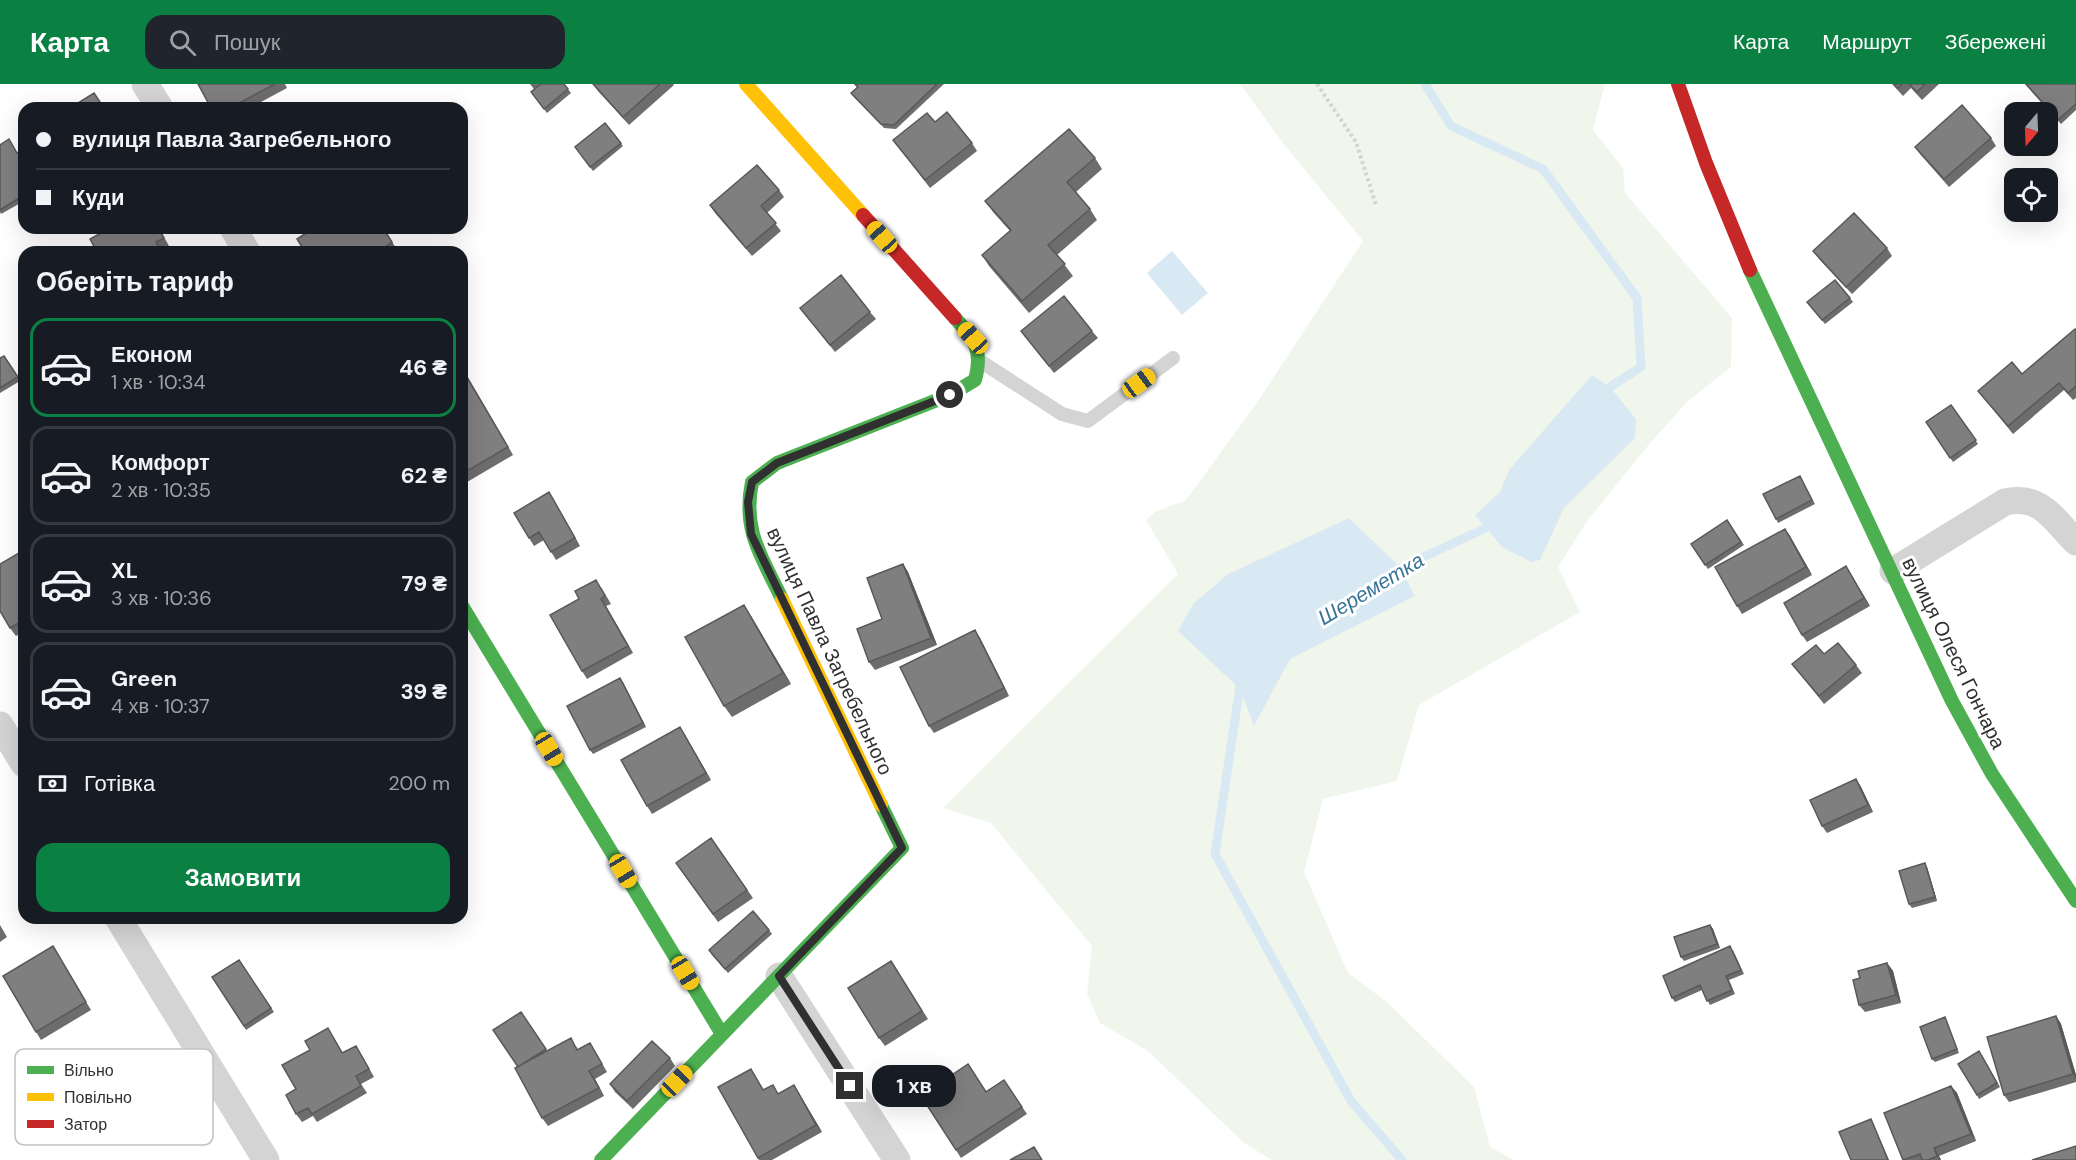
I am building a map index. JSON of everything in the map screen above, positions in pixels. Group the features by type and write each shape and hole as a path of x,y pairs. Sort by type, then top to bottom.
{"street":[{"path":"145,84 156,102"},
{"path":"746,84 973,338 980,361"},
{"name":"вулиця Олеся Гончара","path":"1678,84 1696,139 1736,238 1972,740 2076,901"},
{"name":"вулиця Павла Загребельного","path":"601,1160 902,848 751,534 748,502 752,482 777,463 950,395 975,380 980,361"},
{"path":"1893,571 2006,502 2023,498 2041,506 2076,542"},
{"path":"468,616 722,1034"},
{"path":"0,725 18,754"},
{"path":"122,924 198,1049"},
{"path":"779,976 897,1160"},
{"path":"213,1073 266,1160"}],"lane":[{"path":"980,361 1062,414 1088,421 1173,358"}],"path":[{"path":"1317,84 1356,142 1376,205"}],"shaded area":[{"path":"1240,84 1605,84 1593,130 1623,168 1625,193 1732,318 1731,367 1688,401 1651,442 1588,520 1558,567 1580,612 1419,705 1397,781 1323,799 1304,872 1348,973 1387,1002 1474,1087 1490,1147 1514,1160 1272,1160 1244,1143 1148,1051 1100,1023 1087,994 1092,946 991,823 943,808 1178,574 1146,520 1155,512 1186,500 1256,404 1363,241 1283,143"}],"water":[{"path":"1172,251 1208,293 1182,315 1147,273"},
{"path":"1592,375 1610,387 1636,419 1635,438 1564,508 1540,560 1532,562 1503,548 1475,515 1500,492 1509,470"},
{"path":"1349,518 1400,567 1415,596 1290,659 1254,726 1240,689 1178,631 1193,604 1228,574"}],"building":[{"path":"198,84 275,84 241,102 208,102"},
{"path":"541,84 564,84 568,89 544,109 531,92"},
{"path":"593,84 660,84 623,117"},
{"path":"855,84 937,84 894,125 881,124 851,93 858,87"},
{"path":"1909,84 1925,84 1917,92"},
{"path":"2026,84 2076,85 2076,104 2058,120 2058,102 2042,102"},
{"path":"94,93 100,102 80,102"},
{"path":"1962,105 1991,138 1944,179 1915,147"},
{"path":"947,112 972,143 925,180 893,140 927,113 935,122"},
{"path":"605,123 621,143 590,167 575,147"},
{"path":"1069,129 1095,158 1067,182 1090,209 1048,245 1065,264 1022,301 982,255 1011,230 985,201"},
{"path":"9,139 18,152 18,199 0,210 0,145"},
{"path":"757,165 779,190 761,206 776,223 746,248 710,205"},
{"path":"1854,213 1887,248 1846,287 1813,251"},
{"path":"99,234 162,234 164,238 156,242 158,246 94,246 90,239"},
{"path":"305,234 387,234 392,242 386,246 301,246 297,239"},
{"path":"841,275 870,312 830,345 800,308"},
{"path":"1835,280 1850,298 1822,320 1807,302"},
{"path":"1064,296 1092,331 1049,366 1021,331"},
{"path":"2075,329 2076,386 2068,393 2059,383 2008,426 1978,391 2012,362 2022,374"},
{"path":"4,356 18,377 0,388 0,358"},
{"path":"468,379 508,447 468,470"},
{"path":"1951,405 1976,440 1950,458 1926,422"},
{"path":"1800,476 1812,500 1776,519 1763,494"},
{"path":"549,492 575,538 551,552 539,532 529,538 514,513"},
{"path":"1727,520 1741,542 1705,565 1691,544"},
{"path":"1785,529 1806,567 1737,606 1715,567"},
{"path":"18,554 18,623 10,628 0,611 0,564"},
{"path":"903,564 931,638 869,662 857,629 882,619 867,578"},
{"path":"1846,566 1864,598 1802,635 1784,603"},
{"path":"596,580 605,596 601,599 628,646 582,671 550,615 579,599 575,591"},
{"path":"744,605 783,673 724,706 685,637"},
{"path":"975,630 1004,688 929,726 900,667"},
{"path":"1838,643 1856,665 1819,696 1792,664 1816,645 1824,654"},
{"path":"620,678 643,723 590,750 567,706"},
{"path":"680,727 706,773 647,806 621,760"},
{"path":"1856,779 1868,805 1822,826 1810,800"},
{"path":"711,838 747,890 713,914 676,863"},
{"path":"1925,863 1935,897 1909,904 1899,871"},
{"path":"753,911 769,930 725,969 709,950"},
{"path":"1710,925 1717,944 1681,957 1674,937"},
{"path":"53,946 86,1002 36,1032 3,976"},
{"path":"1730,946 1741,970 1726,976 1732,990 1707,1001 1700,985 1672,998 1663,976"},
{"path":"239,960 271,1008 244,1026 212,977"},
{"path":"891,961 922,1011 879,1038 848,988"},
{"path":"1887,963 1896,995 1859,1005 1853,980 1860,978 1858,971"},
{"path":"521,1012 546,1049 518,1067 493,1030"},
{"path":"2056,1016 2073,1074 2004,1095 1987,1037"},
{"path":"1945,1017 1957,1049 1932,1059 1920,1027"},
{"path":"328,1028 342,1053 356,1046 369,1069 356,1076 361,1086 312,1114 308,1108 296,1114 286,1095 296,1089 282,1065 310,1050 305,1041"},
{"path":"571,1038 577,1050 590,1043 602,1064 589,1071 599,1088 542,1118 515,1068"},
{"path":"652,1041 670,1058 627,1101 610,1084"},
{"path":"1979,1051 1997,1083 1977,1095 1958,1064"},
{"path":"968,1064 986,1092 1004,1080 1022,1107 956,1150 921,1096"},
{"path":"751,1069 763,1090 773,1085 778,1094 794,1085 816,1125 758,1158 718,1087"},
{"path":"1951,1086 1971,1134 1934,1148 1937,1156 1928,1160 1922,1160 1920,1154 1903,1160 1884,1113"},
{"path":"1871,1119 1888,1160 1851,1160 1839,1132"},
{"path":"2076,1146 2076,1160 2032,1160"},
{"path":"1034,1147 1042,1160 1010,1160"}],"waterway":[{"name":"Шереметка","path":"1425,84 1451,126 1543,169 1637,298 1641,367 1603,394"},
{"name":"Шереметка","path":"1391,572 1486,528 1491,522"},
{"name":"Шереметка","path":"1241,679 1215,854 1351,1101 1402,1160"}],"traffic: fast":[{"path":"1750,270 1952,701 1992,774 2076,901"},
{"path":"782,599 761,556 752,529 750,515 752,482 777,463 950,395 975,380 978,361 976,346 955,318"},
{"path":"468,616 722,1034"},
{"path":"601,1160 902,848 881,805"}],"traffic: slow":[{"path":"746,84 863,215"},
{"path":"782,599 881,805"}],"traffic: jam":[{"path":"1678,84 1706,163 1750,270"},
{"path":"863,215 955,318"}],"route":[{"path":"850,1086 779,976 902,848 751,534 748,502 752,482 777,463 950,395"}]}
